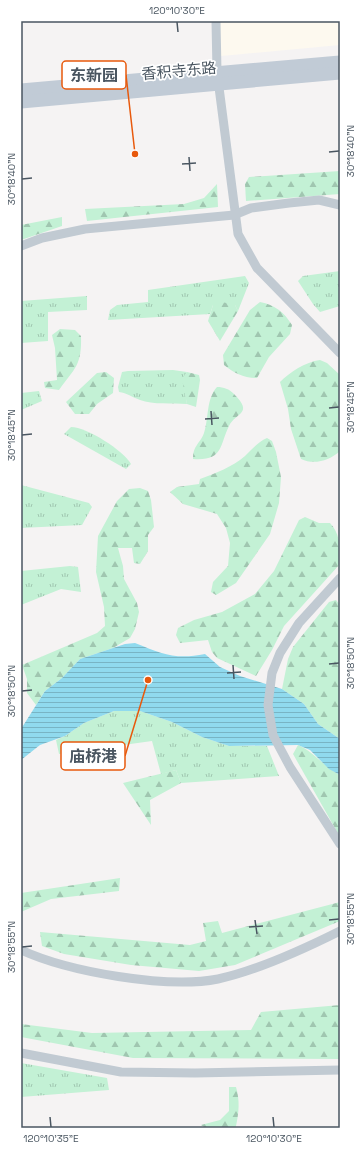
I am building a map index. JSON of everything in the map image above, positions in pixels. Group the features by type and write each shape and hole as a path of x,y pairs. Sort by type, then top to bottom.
{"main road":[{"name":"香积寺东路","path":"21,102 340,62"},
{"name":"香积寺东路","path":"21,90 340,72"}],"street":[{"path":"216,21 219,78 234,215 238,234 257,268 340,354"},
{"path":"21,246 42,238 85,229 234,215 251,208 289,202 319,200 340,205"},
{"path":"340,578 299,623 276,663 272,673 268,705 273,735 293,770 340,844"},
{"path":"21,950 34,956 72,967 118,976 184,983 218,979 260,966 340,931"},
{"path":"21,1053 121,1072 195,1073 340,1070"}],"shaded area":[{"path":"218,21 340,21 340,45 221,56"}],"green space":[{"path":"340,171 340,194 246,201 245,184 249,177"},
{"path":"217,184 218,207 87,221 85,209 184,204 204,198"},
{"path":"62,217 62,226 21,240 21,225"},
{"path":"340,271 340,306 320,312 298,281 303,276"},
{"path":"245,276 249,283 238,311 235,305 213,305 210,314 108,320 110,310 117,305 148,302 148,290"},
{"path":"87,296 87,310 48,312 48,341 21,343 21,301"},
{"path":"222,302 235,305 238,311 220,341 208,321 213,305"},
{"path":"260,302 279,310 286,316 292,325 290,334 269,357 257,378 252,378 239,374 224,365 223,355 250,310"},
{"path":"60,329 75,330 81,336 81,346 79,360 76,366 59,390 45,388 44,382 57,380 55,348 52,335"},
{"path":"320,360 327,363 340,375 340,451 326,460 311,462 301,459 291,429 288,409 280,382 298,368"},
{"path":"173,370 187,372 183,379 187,404 145,402 119,392 118,387 122,372"},
{"path":"106,372 114,378 113,393 97,404 89,414 75,414 66,402 97,373"},
{"path":"187,372 199,375 200,380 196,407 187,404 182,379"},
{"path":"217,387 222,387 232,392 243,405 242,412 232,421 221,446 215,455 210,458 193,459 195,448 201,440 206,427 211,397"},
{"path":"39,391 42,401 21,410 21,393"},
{"path":"71,427 78,428 95,435 121,453 131,464 126,469 64,434"},
{"path":"267,438 272,441 276,452 281,477 279,503 270,534 236,583 216,595 211,592 213,582 228,566 230,543 226,528 217,514 183,504 170,492 177,487 199,484 200,479 229,467"},
{"path":"21,485 89,503 92,507 82,525 21,528"},
{"path":"140,488 148,491 151,500 154,527 148,535 148,551 140,564 134,563 132,548 118,548 123,566 124,579 137,603 139,612 135,629 130,638 113,648 80,659 62,678 45,691 36,705 27,693 27,679 22,665 97,633 105,626 104,607 96,572 98,536 117,501 129,489"},
{"path":"305,517 319,523 330,523 334,528 339,542 340,564 284,626 272,650 256,676 217,658 212,652 208,640 180,643 176,635 178,628 194,620 222,612 255,594 274,571 299,520"},
{"path":"70,566 78,567 81,592 61,589 21,605 21,571"},
{"path":"336,600 340,605 340,739 318,724 304,704 282,689 288,659 293,647 329,602"},
{"path":"114,711 140,711 172,722 202,737 229,746 267,746 279,776 181,783 176,770 161,774 152,741 59,754 56,740 65,736 84,723"},
{"path":"298,745 340,775 340,837 293,754"},
{"path":"176,770 181,783 150,800 151,825 123,783"},
{"path":"120,878 119,891 51,899 21,912 21,893"},
{"path":"340,902 340,921 235,965 199,971 131,965 64,954 42,946 40,932 190,945 206,941 203,923 218,921 222,933"},
{"path":"340,1005 340,1059 133,1058 21,1037 21,1024 92,1033 251,1030 261,1012"},
{"path":"21,1063 107,1078 109,1090 21,1097"},
{"path":"229,1087 236,1087 239,1102 235,1128 206,1128 201,1125 220,1120 229,1111"}],"water":[{"path":"135,643 169,655 195,656 205,654 220,667 240,676 282,689 304,704 318,724 340,739 340,775 329,769 310,750 298,745 229,746 202,737 172,722 140,711 114,711 84,723 65,736 40,745 21,760 21,729 45,691 62,678 80,659 125,644"}],"place":[{"name":"东新园","path":"135,154"},
{"name":"庙桥港","path":"148,680"}]}
